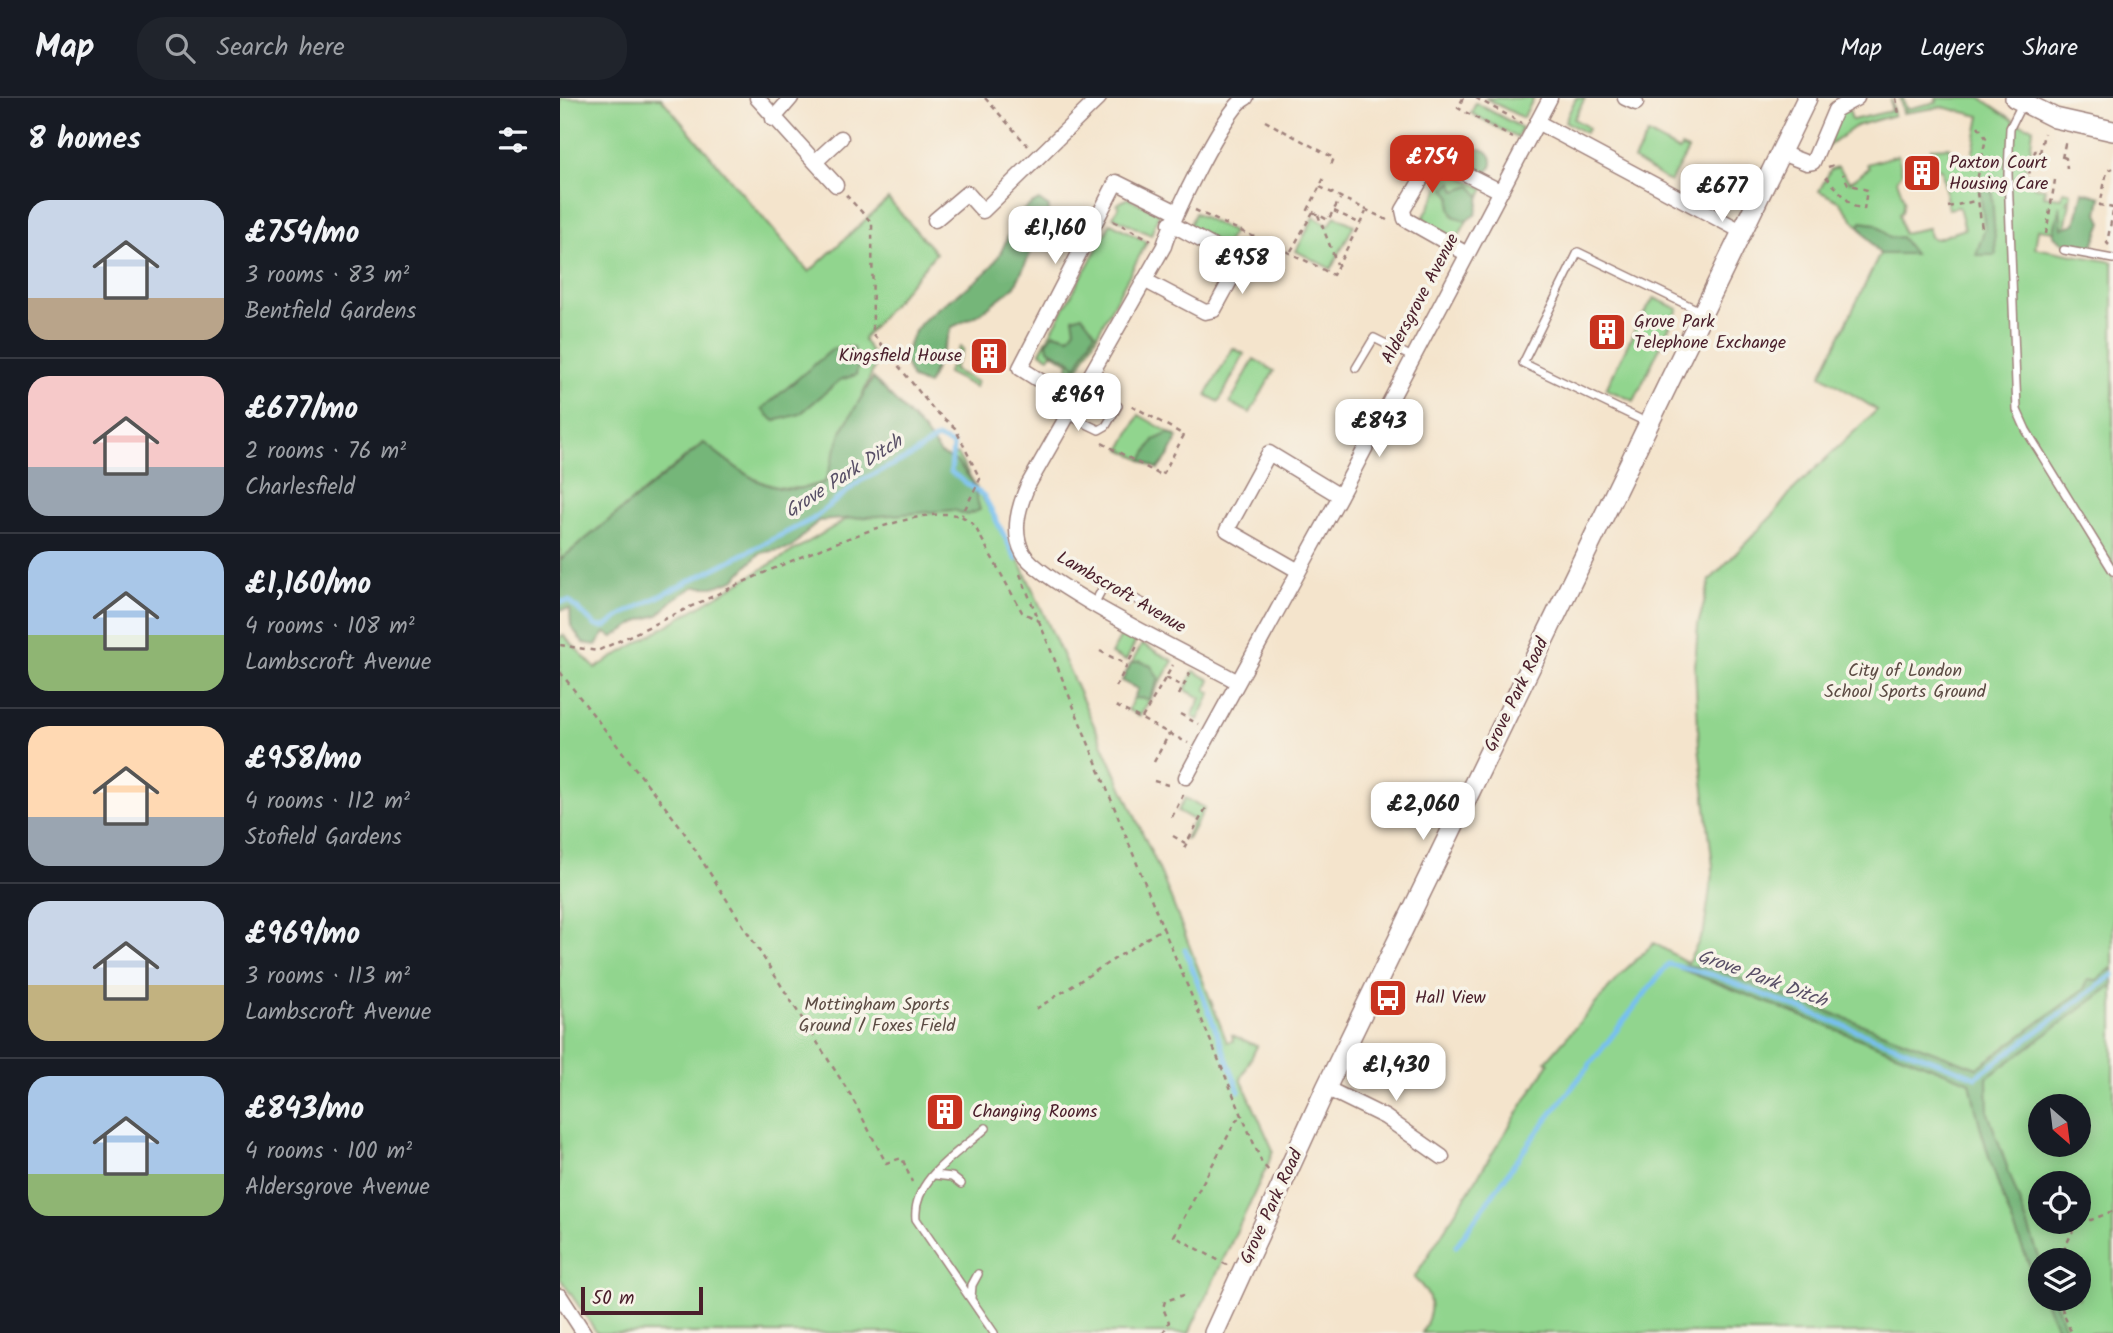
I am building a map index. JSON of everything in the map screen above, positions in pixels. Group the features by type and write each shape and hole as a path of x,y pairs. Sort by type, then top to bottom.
{"main road":[{"name":"Grove Park Road","path":"1214,1333 1326,1088 1807,98"},
{"path":"2019,101 2069,122 2113,131"}],"street":[{"path":"757,98 773,119 836,185"},
{"path":"773,119 791,98"},
{"path":"935,220 967,193 983,211 1099,98"},
{"name":"Lambscroft Avenue","path":"1236,681 1094,604 1030,561 1018,539 1019,510 1028,485 1164,246 1176,213 1236,105 1246,98"},
{"name":"Aldersgrove Avenue","path":"1186,777 1297,569 1340,496 1550,98"},
{"path":"1781,153 1807,163 1813,162 1835,110 1857,98"},
{"path":"1535,125 1741,231"},
{"path":"816,162 841,138"},
{"path":"1467,254 1405,219 1403,211 1434,158 1500,191"},
{"path":"1072,409 1020,368 1115,182 1176,213 1232,257 1237,268 1214,310 1205,312 1144,280"},
{"path":"1297,569 1227,530 1269,453 1340,496"},
{"path":"1326,1088 1385,1116 1442,1157"},
{"path":"560,1296 584,1333"}],"lane":[{"path":"2019,101 2010,128 2008,174 2017,410 2026,430 2113,571"},
{"path":"2064,250 2113,259"},
{"path":"1649,423 1523,363 1578,252 1703,313"},
{"path":"1356,368 1374,338 1412,357"},
{"path":"1072,409 1099,430 1106,426 1118,406"},
{"path":"1094,604 1105,584 1147,605"},
{"path":"986,1128 934,1175 918,1195 916,1219 994,1333"},
{"path":"934,1175 951,1177 961,1184"},
{"path":"971,1298 972,1285 978,1274"}],"path":[{"path":"985,98 1038,156"},
{"path":"1463,98 1458,108 1514,139"},
{"path":"1476,98 1535,125"},
{"path":"1896,98 1899,114"},
{"path":"1265,121 1334,158 1331,165"},
{"path":"1978,126 1986,138 1976,185 1976,201 1982,229"},
{"path":"2033,180 2028,178 2031,162 2035,150 2040,152 2044,132"},
{"path":"2066,139 2062,157 2066,158 2067,169"},
{"path":"1837,164 1828,167 1825,176 1853,205 1864,209 1867,190 1848,184 1843,174"},
{"path":"2109,247 2113,210 2100,205 2107,171 2113,169"},
{"path":"1324,178 1308,210 1328,220 1341,198"},
{"path":"2046,234 2055,180"},
{"path":"836,185 872,223 873,334 933,409 955,428 980,479 961,516"},
{"path":"1320,187 1366,212 1387,220"},
{"path":"1948,207 1976,201"},
{"path":"1334,211 1360,223"},
{"path":"1292,251 1313,212"},
{"path":"1176,213 1292,251 1333,275 1366,212"},
{"path":"1099,215 1164,246"},
{"path":"1318,215 1338,265"},
{"path":"1096,384 1118,397"},
{"path":"1095,439 1162,476 1184,435 1129,404"},
{"path":"560,645 597,651 817,549 921,517 961,516 974,524 1022,612 1041,621"},
{"path":"1020,574 1163,928 1262,1163 1283,1181"},
{"path":"1116,687 1141,640"},
{"path":"1100,651 1127,665"},
{"path":"1141,719 1176,659"},
{"path":"1179,695 1193,668"},
{"path":"560,672 680,826 850,1094 886,1163 902,1158 918,1195"},
{"path":"1166,678 1184,687"},
{"path":"1116,706 1190,744"},
{"path":"1180,714 1200,724"},
{"path":"1154,762 1170,733"},
{"path":"1154,781 1168,785"},
{"path":"1172,817 1184,793"},
{"path":"1173,836 1185,846 1207,806"},
{"path":"1036,1009 1163,928"},
{"path":"1242,1115 1236,1121 1174,1236 1242,1273"},
{"path":"2091,1220 2113,1212"},
{"path":"1163,1333 1169,1322 1163,1308 1165,1301 1187,1294"},
{"path":"2063,1311 2071,1333"}],"green space":[{"path":"560,98 661,98 809,272 888,199 936,253 863,339 877,361 825,482 790,489 774,486 746,474 703,443 560,560"},
{"path":"1485,98 1534,98 1523,118"},
{"path":"1576,98 1585,98 1574,119 1589,128 1585,133 1565,121"},
{"name":"City of London School Sports Ground","path":"1900,98 1903,98 1906,109 1937,102 1936,98 1981,98 2018,123 2033,128 2030,153 2026,153 2025,181 2034,182 2034,187 2045,188 2044,196 2062,198 2063,191 2071,192 2070,200 2066,203 2070,202 2065,228 2056,231 2038,229 2035,248 2113,262 2113,1333 1422,1333 1429,1317 1430,1304 1426,1291 1414,1278 1549,1063 1546,1061 1623,972 1654,943 1688,963 1704,931 1713,867 1699,746 1695,667 1698,625 1710,580 1773,515 1791,492 1877,410 1821,375 1880,254 1839,201 1819,191 1831,169 1838,167 1850,182 1869,168 1867,164 1898,155 1902,173 1897,180 1904,200 1902,212 1899,214 1903,233 1928,228 1930,237 1936,239 1965,229 1959,207 1948,209 1942,170 1935,167 1931,148 1949,147 1951,155 1972,157 1980,116 1942,107 1903,113"},
{"path":"1891,99 1894,115 1856,126 1827,147 1840,112 1849,109 1852,120 1891,111"},
{"path":"1476,103 1522,128 1517,138 1471,113"},
{"path":"1648,134 1679,151 1681,147 1688,150 1670,182 1634,160"},
{"path":"1479,149 1488,153 1492,162 1488,171 1479,175 1470,171 1466,162 1470,153"},
{"path":"1449,170 1484,189 1456,241 1421,222"},
{"path":"1991,179 1996,255 1976,255 1985,228 1980,192 1985,182"},
{"path":"1452,182 1456,191 1471,186 1480,196 1476,214 1466,221 1453,216 1450,208 1451,196 1445,189"},
{"path":"2083,192 2101,197 2098,213 2102,223 2093,246 2102,254 2077,246 2071,248 2053,235 2060,206 2062,228 2075,224"},
{"path":"1128,198 1159,213 1151,235 1113,217 1119,206 1117,204"},
{"path":"1039,200 1049,207 1048,216 1015,286 978,315 952,327 928,385 912,379 904,360 920,325 929,315 985,273 1000,254 1020,213"},
{"path":"1195,213 1233,232 1225,246 1189,227"},
{"path":"1335,216 1354,225 1331,269 1296,251 1314,217 1329,226"},
{"path":"1861,222 1876,224 1890,238 1901,237 1914,254 1880,254 1859,226"},
{"path":"1111,223 1147,242 1077,372 1068,367 1069,363 1052,353 1049,357 1040,352"},
{"path":"1654,298 1678,309 1634,401 1606,389 1639,321"},
{"path":"1082,315 1095,332 1076,368 1069,360 1048,349 1047,342 1054,333 1069,337 1075,329 1073,318"},
{"path":"853,347 859,359 856,375 840,380 800,414 774,421 762,409 834,348"},
{"path":"960,347 963,349 953,370 977,382 975,387 947,373"},
{"path":"1233,348 1244,354 1219,402 1206,395"},
{"path":"1254,359 1274,371 1250,413 1230,403"},
{"path":"873,378 923,430 941,454 957,462 972,481 980,510 967,515 954,510 818,521 791,548 760,553 734,580 713,587 694,587 674,599 658,615 641,620 613,637 605,633 596,645 583,643 571,626 570,609 560,610 560,560 704,443 746,474 774,487 806,488 825,482 842,430"},
{"path":"1139,415 1177,437 1158,469 1121,449"},
{"path":"1169,433 1177,437 1170,454 1158,469 1142,460 1154,440"},
{"name":"Mottingham Sports Ground / Foxes Field","path":"957,454 1023,568 1162,876 1227,1042 1233,1041 1232,1035 1257,1046 1241,1079 1273,1150 1268,1164 1189,1333 597,1333 560,1278 560,637 563,635 595,668"},
{"path":"1117,630 1136,641 1126,661 1111,654 1121,636"},
{"path":"1142,644 1173,661 1140,716 1128,710 1138,689 1122,681"},
{"path":"1140,661 1151,666 1159,679 1149,699 1134,698 1138,689 1122,681 1131,663"},
{"path":"1194,671 1210,680 1206,690 1211,693 1198,720 1192,716 1201,698 1185,690"},
{"path":"1185,798 1205,808 1188,839 1185,839 1194,820 1178,811"},
{"path":"1668,964 1713,968 1977,1068 2084,989 2088,979 2097,980 2113,967 2113,985 1987,1078 1988,1113 2028,1226 2028,1234 2031,1234 2036,1248 2028,1248 2028,1261 1991,1162 1970,1082"},
{"path":"2049,1311 2059,1311 2067,1333 2059,1333"}],"waterway":[{"name":"Grove Park Ditch","path":"560,602 569,601 596,626 605,627 622,615 813,519 860,481 911,456 937,438 953,445 951,472 984,496 1016,559"},
{"name":"Grove Park Ditch","path":"1185,949 1239,1091"},
{"name":"Grove Park Ditch","path":"1456,1246 1532,1139 1668,964 1713,975 1976,1077 2113,975"}],"place":[{"name":"Paxton Court Housing Care","path":"1922,173"},
{"name":"Grove Park Telephone Exchange","path":"1607,332"},
{"name":"Kingsfield House","path":"989,356"},
{"name":"Hall View","path":"1388,998"},
{"name":"Changing Rooms","path":"945,1112"}]}
